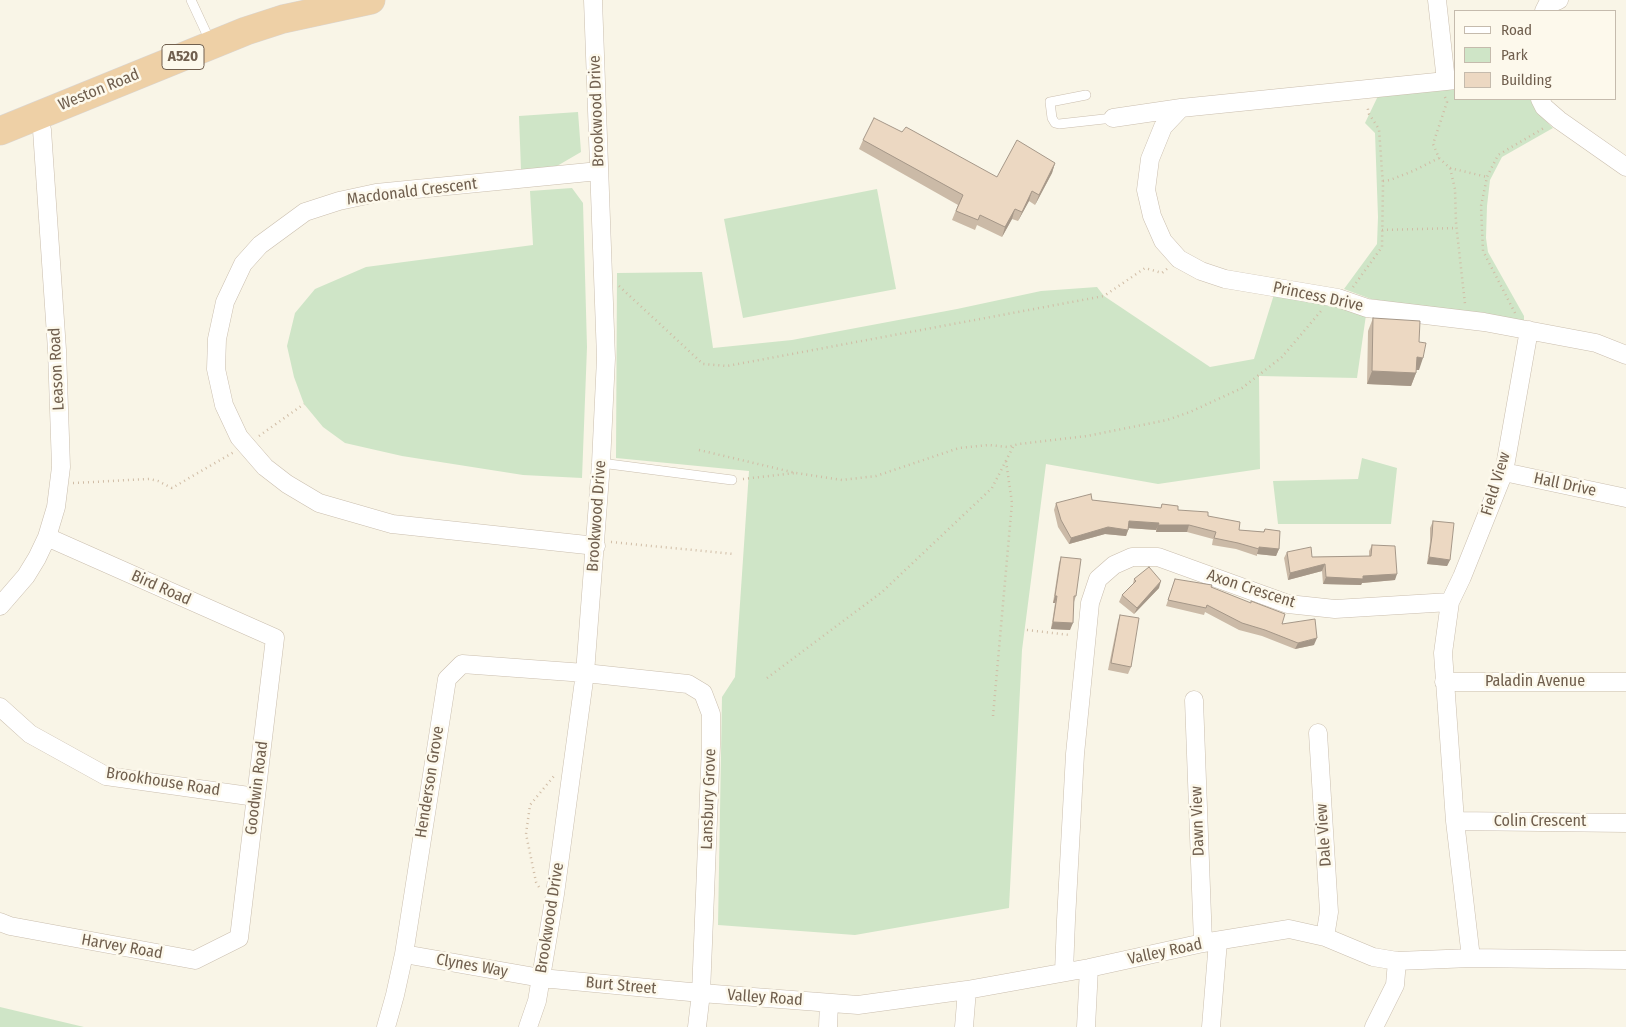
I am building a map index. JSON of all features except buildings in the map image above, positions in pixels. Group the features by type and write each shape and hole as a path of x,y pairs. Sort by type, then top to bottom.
{"highway":[{"name":"Weston Road","path":"0,131 212,45 283,19 371,0"}],"street":[{"name":"Brookwood Drive","path":"528,1027 537,1001 541,978 575,749 585,673 596,543 606,358 593,0"},
{"path":"1113,118 1181,108 1447,81 1437,0"},
{"path":"1544,10 1547,5 1559,0"},
{"path":"1540,100 1544,107 1559,120 1626,167"},
{"name":"Princess Drive","path":"1181,108 1163,127 1150,159 1146,190 1152,216 1163,241 1179,259 1201,272 1225,279 1338,298 1366,308 1467,320 1596,343 1626,355"},
{"name":"Leason Road","path":"0,606 26,576 37,558 47,537 56,507 60,484 57,350 42,130 38,115"},
{"name":"Macdonald Crescent","path":"596,543 392,524 319,503 265,467 239,437 224,405 216,369 217,339 225,302 243,264 260,245 305,212 339,201 376,193 599,171"},
{"name":"Field View","path":"1450,602 1462,578 1504,472 1526,330"},
{"name":"Hall Drive","path":"1504,472 1626,498"},
{"name":"Bird Road","path":"47,537 275,638"},
{"name":"Axon Crescent","path":"1064,972 1075,754 1090,603 1098,579 1114,565 1132,557 1158,558 1288,604 1335,609 1450,602"},
{"path":"1450,602 1443,653 1444,682 1455,821 1471,958"},
{"name":"Goodwin Road","path":"239,938 275,638"},
{"name":"Henderson Grove","path":"386,1027 404,954 446,679 462,664 585,673"},
{"name":"Lansbury Grove","path":"585,673 688,684 703,693 711,714 701,993 697,1027"},
{"name":"Paladin Avenue","path":"1444,682 1626,682"},
{"name":"Dawn View","path":"1194,700 1210,942 1211,1027"},
{"name":"Brookhouse Road","path":"0,707 30,734 106,776 256,797"},
{"name":"Dale View","path":"1318,733 1329,912 1325,937"},
{"name":"Colin Crescent","path":"1455,821 1626,823"},
{"name":"Harvey Road","path":"0,922 10,926 195,960 239,938"},
{"name":"Valley Road","path":"701,993 858,1005 967,990 1090,968 1210,942 1289,929 1325,937 1373,957 1397,961 1471,958 1626,960"},
{"name":"Clynes Way","path":"404,954 541,978"},
{"path":"1374,1027 1395,985 1397,961"},
{"path":"1086,1027 1090,968"},
{"name":"Burt Street","path":"541,978 701,993"},
{"path":"964,1027 967,990"},
{"path":"828,1027 829,1003"}],"lane":[{"path":"191,0 212,45"},
{"path":"1086,95 1050,102 1052,118 1055,123 1113,118"},
{"path":"601,463 732,480"}],"path":[{"path":"1447,81 1446,102 1433,144 1439,158 1450,168 1487,177"},
{"path":"699,450 796,473 842,480 851,479 876,476 959,448 989,445 1007,447 1087,436 1167,420 1199,408 1242,388 1282,357 1362,275 1382,247 1383,181 1379,129 1370,114 1362,90"},
{"path":"1526,330 1483,251 1481,206 1487,177 1498,155 1559,120"},
{"path":"1383,181 1413,172 1439,158"},
{"path":"1450,168 1456,189 1456,228 1467,320"},
{"path":"1382,230 1456,228"},
{"path":"603,271 703,364 727,366 1104,296 1145,268 1162,273 1179,259"},
{"path":"60,484 149,479 172,488 246,445 304,404"},
{"path":"767,678 882,592 992,488 1014,445"},
{"path":"993,716 1012,503 1006,460"},
{"path":"732,480 796,473"},
{"path":"596,543 734,554"},
{"path":"1026,630 1087,637"},
{"path":"552,909 536,882 526,834 530,805 575,749"}],"green space":[{"path":"1454,85 1454,100 1531,100 1540,115 1553,128 1502,157 1490,180 1486,238 1488,252 1524,316 1524,323 1371,299 1344,289 1377,244 1375,133 1365,123 1378,96"},
{"path":"578,112 581,152 557,166 521,170 519,116"},
{"path":"572,188 583,203 587,347 582,478 523,475 402,456 345,443 323,427 304,404 294,377 287,346 295,313 315,289 366,267 533,245 530,191"},
{"path":"877,189 896,289 743,318 724,219"},
{"path":"702,272 713,348 792,340 1041,291 1097,287 1104,296 1210,367 1254,359 1276,288 1367,308 1357,378 1259,376 1260,469 1158,484 1046,464 1022,650 1009,908 855,935 718,925 722,697 735,677 749,471 616,458 617,273"},
{"path":"1362,458 1397,468 1391,524 1278,524 1273,481 1358,479"},
{"path":"0,1007 84,1027 0,1027"}]}
